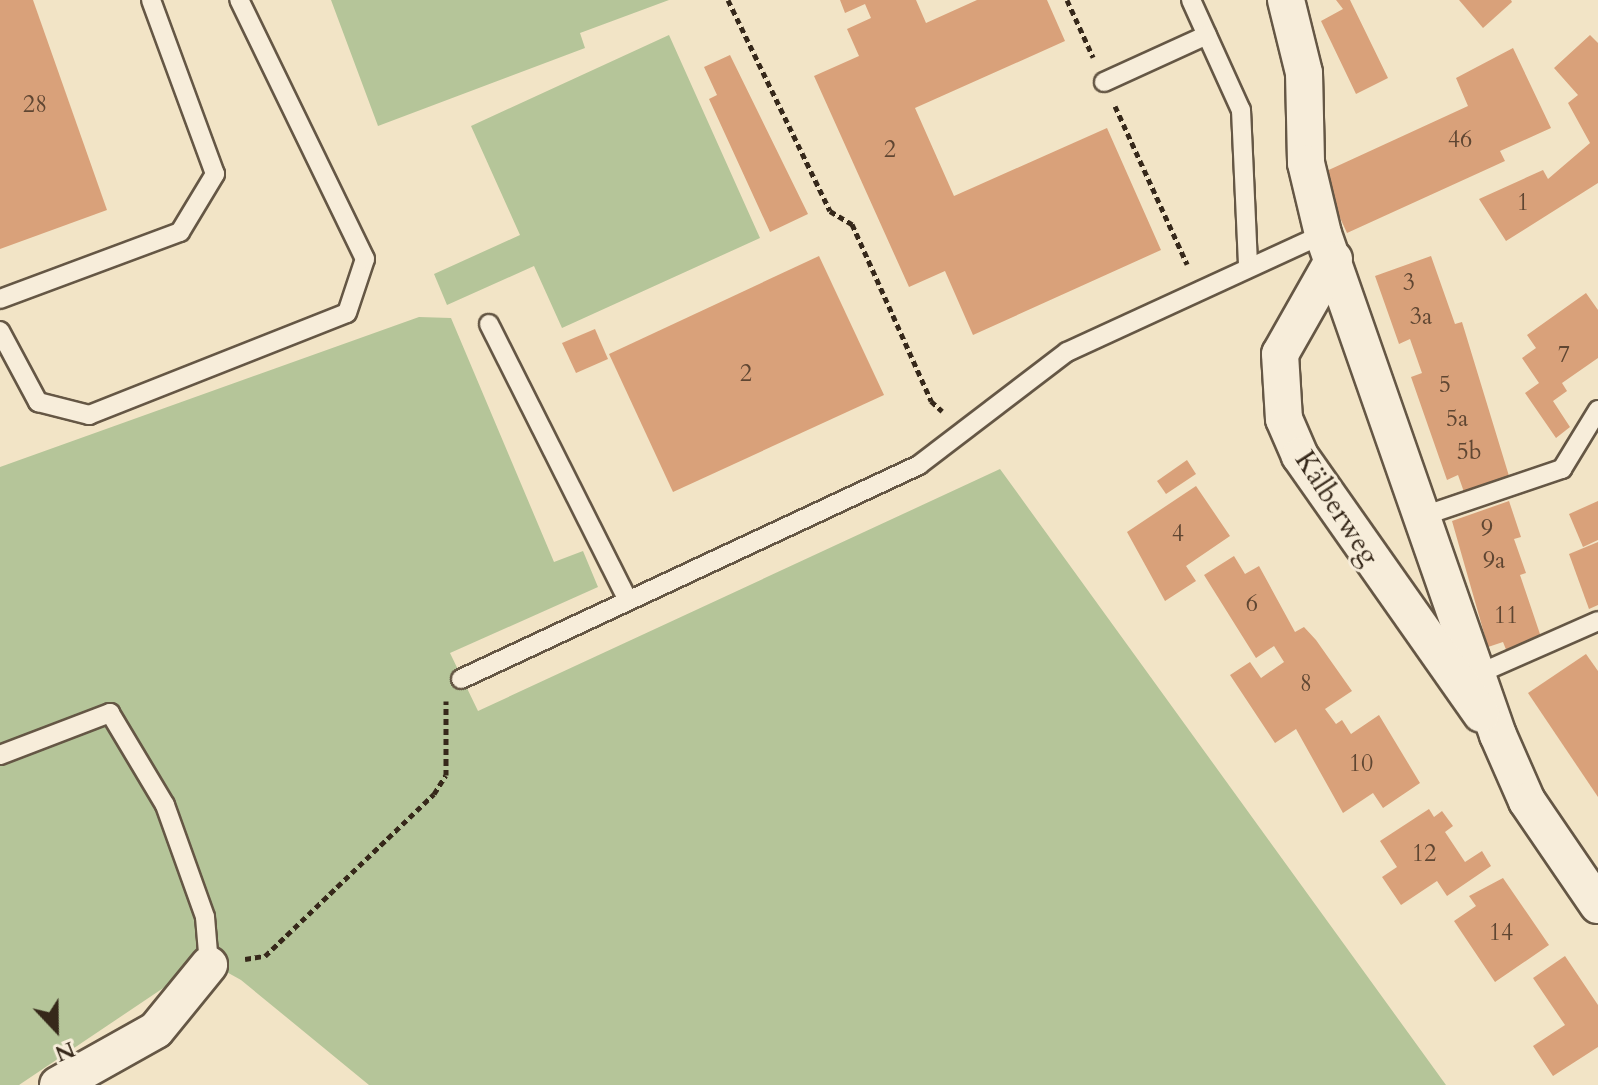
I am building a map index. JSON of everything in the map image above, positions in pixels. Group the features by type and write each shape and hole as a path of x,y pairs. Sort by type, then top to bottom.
{"street":[{"name":"Kälberweg","path":"1286,0 1304,73 1306,163 1328,246 1426,515 1498,735 1527,801 1598,905"},
{"name":"Kälberweg","path":"1328,246 1280,354 1284,419 1300,456 1498,735"},
{"path":"58,1085 156,1030 209,965"}],"lane":[{"path":"0,299 180,232 215,174 151,0"},
{"path":"0,331 38,402 89,415 347,313 365,259 239,0"},
{"path":"1191,0 1241,110 1248,267"},
{"path":"1104,82 1207,35"},
{"path":"461,679 919,465 1067,352 1248,267 1328,246"},
{"path":"489,324 628,600"},
{"path":"1426,515 1562,469 1598,410"},
{"path":"1478,674 1598,621"},
{"path":"0,755 110,713 165,805 205,917 209,965"}],"path":[{"path":"728,0 830,211 852,224 931,401 964,430"},
{"path":"1067,0 1199,291"},
{"path":"209,965 265,956 434,794 446,775 446,695 461,679"}],"green space":[{"path":"331,0 669,0 580,33 585,48 378,126"},
{"path":"669,35 760,238 562,328 534,266 447,305 434,274 520,235 471,126"},
{"path":"419,317 451,318 554,562 583,551 598,587 450,653 478,711 1000,469 1446,1085 369,1085 241,980 205,960 19,1085 0,1085 0,467"}],"building":[{"path":"0,0 33,0 107,210 0,249"},
{"path":"840,0 916,0 926,23 977,0 1047,0 1065,41 915,108 954,196 1107,128 1161,250 973,335 945,271 909,287 814,76 859,56 847,29 871,18 865,4 845,13"},
{"path":"1336,0 1350,0 1388,78 1356,94 1321,21 1343,9"},
{"path":"1459,0 1511,0 1512,2 1483,28"},
{"path":"1590,35 1598,43 1598,183 1506,241 1479,199 1543,170 1548,179 1590,143 1568,103 1578,95 1554,68"},
{"path":"1513,48 1551,128 1500,151 1505,161 1347,233 1320,174 1468,106 1456,78"},
{"path":"730,55 808,214 770,232 709,99 717,95 704,67"},
{"path":"819,256 884,395 673,492 609,354"},
{"path":"1431,256 1455,324 1462,322 1509,476 1464,492 1458,475 1447,480 1411,377 1422,373 1410,339 1399,344 1375,276"},
{"path":"1586,293 1598,310 1598,358 1562,383 1567,391 1553,401 1570,427 1556,438 1525,393 1539,383 1522,358 1536,348 1527,335"},
{"path":"595,329 608,359 576,373 562,343"},
{"path":"1187,460 1196,474 1166,494 1157,481"},
{"path":"1196,486 1230,536 1186,566 1196,581 1165,601 1127,532"},
{"path":"1509,501 1521,537 1514,539 1526,573 1520,575 1542,640 1507,652 1503,642 1488,647 1452,521"},
{"path":"1598,501 1598,540 1583,547 1569,514"},
{"path":"1598,542 1598,605 1589,609 1569,554"},
{"path":"1234,556 1245,574 1259,566 1295,632 1304,627 1352,691 1325,709 1336,724 1342,720 1351,734 1379,715 1420,783 1383,808 1373,793 1343,813 1296,729 1275,743 1230,675 1250,662 1261,678 1284,662 1274,646 1256,658 1204,575"},
{"path":"1586,654 1598,671 1598,797 1528,693"},
{"path":"1429,809 1434,817 1442,811 1453,826 1445,832 1465,862 1482,851 1491,866 1447,896 1437,881 1401,905 1382,877 1397,867 1380,841"},
{"path":"1503,878 1549,945 1495,982 1454,921 1476,906 1469,896"},
{"path":"1565,956 1598,1005 1598,1047 1553,1076 1533,1046 1565,1025 1533,978"}]}
